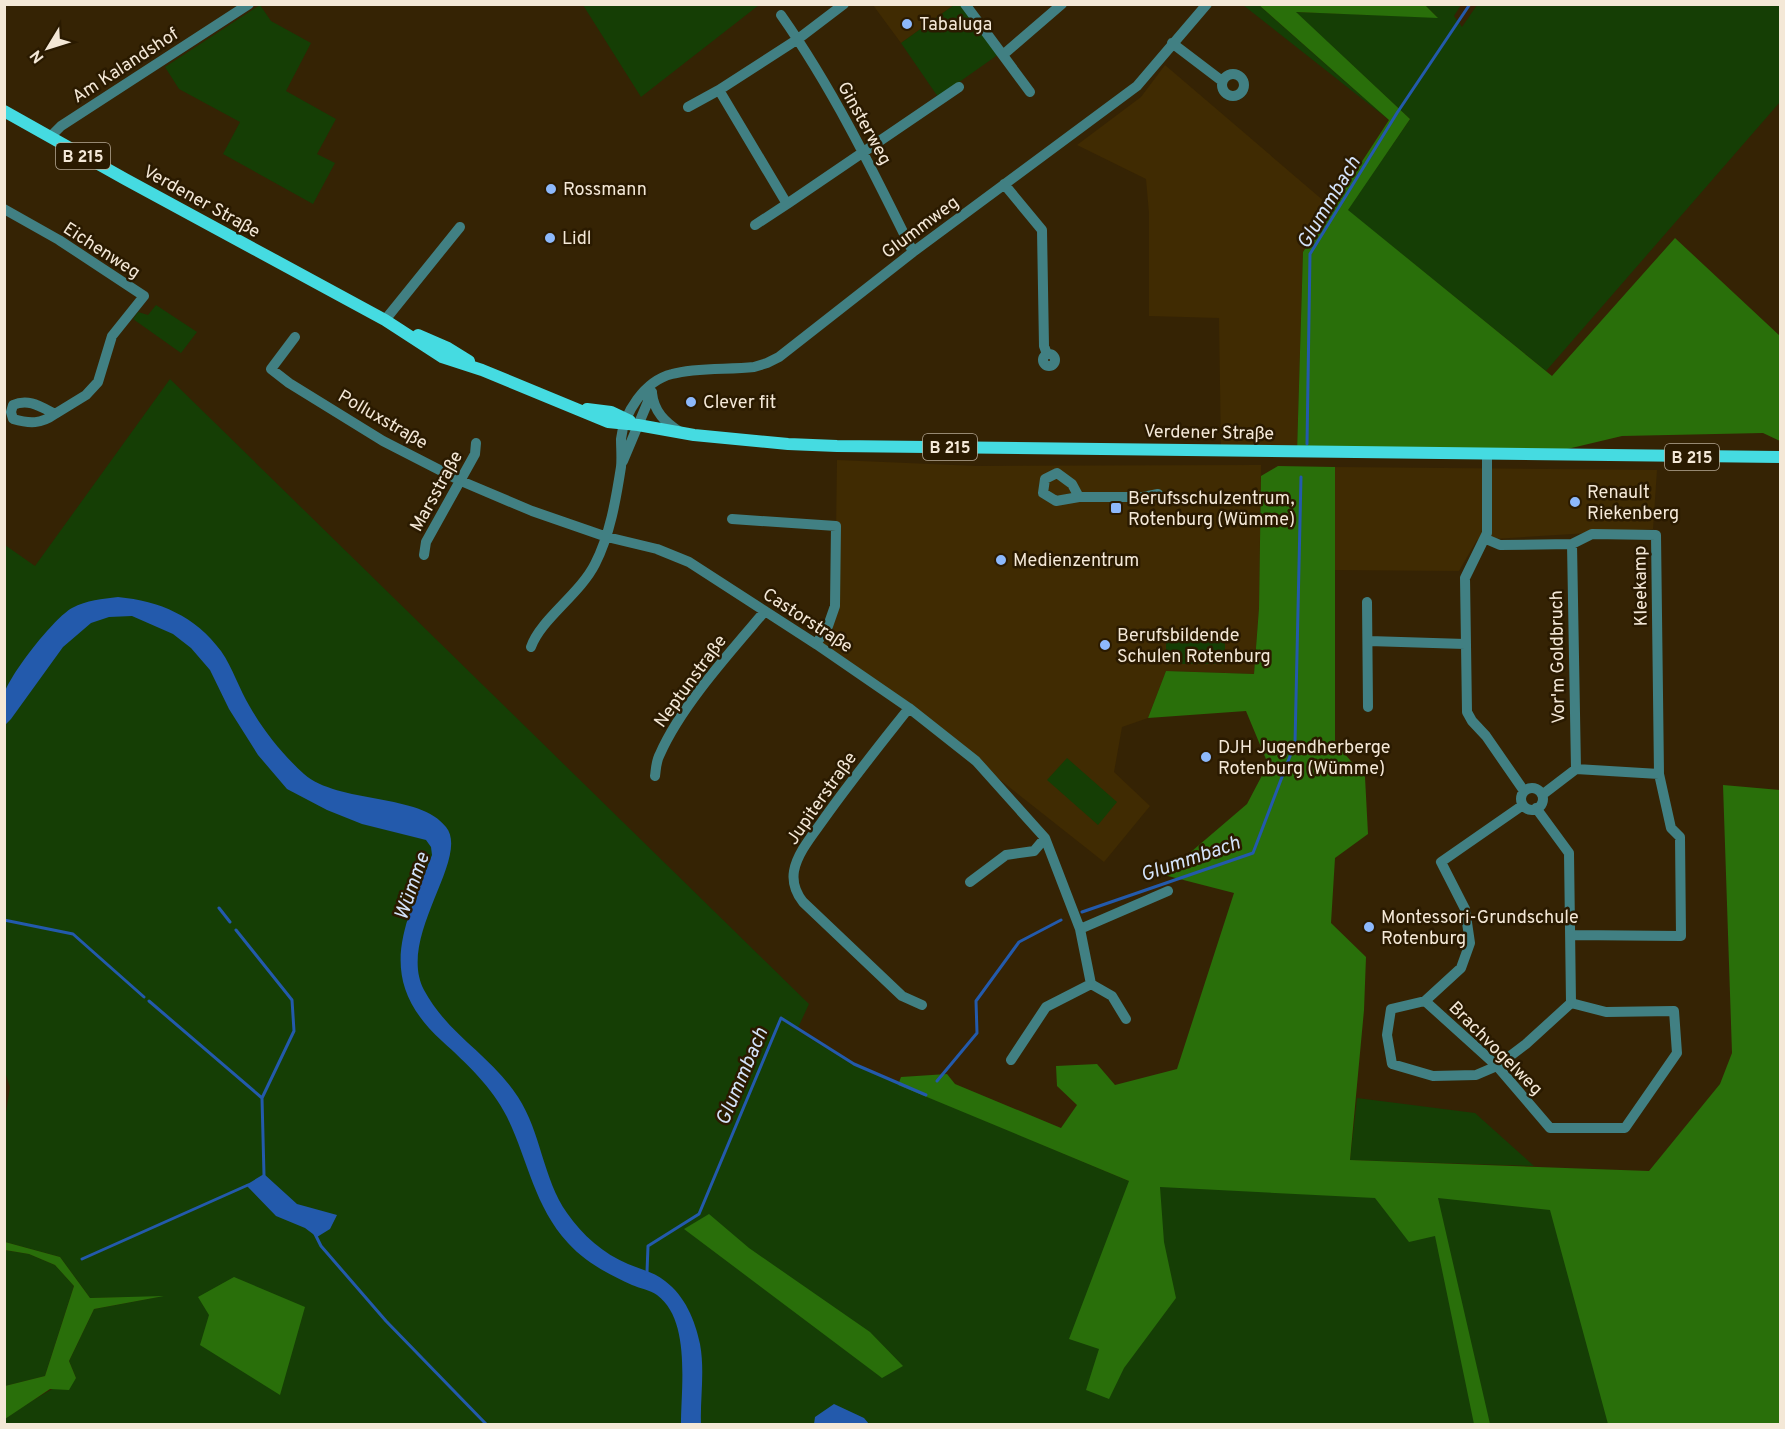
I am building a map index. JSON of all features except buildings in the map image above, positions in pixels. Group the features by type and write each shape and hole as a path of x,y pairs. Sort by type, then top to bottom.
{"main road":[{"name":"Verdener Straße","path":"4,111 125,180 385,320 442,357 482,370 608,422 624,422 682,433 788,444 837,446 1780,457"}],"street":[{"name":"Am Kalandshof","path":"51,136 70,121 249,4"},
{"path":"688,107 719,90 798,39 844,4"},
{"path":"965,4 1030,92"},
{"path":"1004,54 1062,4"},
{"name":"Glummweg","path":"624,422 638,398 665,376 680,372 739,369 767,363 809,334 913,252 1137,86 1207,4"},
{"name":"Ginsterweg","path":"782,15 864,150 913,252"},
{"path":"1172,43 1222,81"},
{"path":"755,225 959,87"},
{"path":"719,90 787,204"},
{"path":"1004,184 1042,230 1044,346 1047,354"},
{"name":"Eichenweg","path":"4,208 59,240 144,296 112,336 98,382 86,395 55,414"},
{"path":"385,320 460,227"},
{"name":"Polluxstraße","path":"295,337 270,369 289,383 383,441 461,481 520,505 534,507 545,515 607,537"},
{"path":"621,464 659,380"},
{"path":"652,392 656,411 682,433"},
{"path":"531,647 537,634 577,591 595,565 607,537 621,464 624,422"},
{"name":"Marsstraße","path":"424,555 426,542 475,454 476,443"},
{"path":"1487,454 1486,539 1465,578 1467,712 1524,791"},
{"path":"1079,497 1122,498 1158,494"},
{"path":"732,519 836,526 835,606 828,626 816,644"},
{"name":"Kleekamp","path":"1486,539 1500,545 1572,544 1592,534 1656,535 1659,774"},
{"name":"Castorstraße","path":"607,537 673,554 689,562 816,644 909,708 976,761 1045,838"},
{"name":"Vor'm Goldbruch","path":"1572,544 1576,769"},
{"path":"1367,602 1368,707"},
{"name":"Neptunstraße","path":"655,776 659,754 680,719 724,660 765,611"},
{"path":"1369,640 1465,644"},
{"name":"Jupiterstraße","path":"909,708 845,789 816,831 795,866 793,876 796,891 803,902 902,996 922,1005"},
{"path":"1542,795 1533,788 1524,791 1521,798 1523,805 1530,809 1536,808 1541,804 1542,795 1576,769 1659,774 1671,828 1680,837 1681,936 1571,934"},
{"path":"1523,805 1442,862 1465,909 1470,943 1461,968 1425,1000 1391,1009 1386,1035 1392,1064 1433,1076 1476,1075 1497,1066 1526,1044 1571,1003 1569,853 1536,808"},
{"path":"970,882 1006,855 1034,850 1045,838 1080,929 1091,984 1112,996 1126,1019"},
{"path":"1080,929 1168,891"},
{"path":"1011,1060 1046,1007 1091,984"},
{"name":"Brachvogelweg","path":"1425,1000 1497,1066 1550,1128 1625,1128 1677,1053 1674,1011 1606,1012 1571,1003"}],"shaded area":[{"name":"Tabaluga","path":"873,5 954,5 901,43"},
{"path":"1165,65 1332,208 1303,252 1297,452 1221,451 1219,318 1149,316 1149,213 1146,179 1077,145 1141,97"},
{"name":"Berufsbildende Schulen Rotenburg","path":"837,460 977,466 1261,465 1259,608 1254,674 1166,671 1148,718 1122,727 1114,772 1150,806 1104,862 909,708 816,644 835,606"},
{"path":"1335,467 1657,470 1653,529 1477,540 1459,571 1335,570"}],"green space":[{"path":"260,5 271,21 311,43 286,91 336,119 317,154 335,163 313,204 223,154 240,122 179,89 165,67"},
{"path":"583,5 759,5 641,97"},
{"path":"954,5 960,5 999,54 938,97 901,43"},
{"path":"1243,5 1259,5 1389,120"},
{"path":"1259,5 1425,5 1438,18 1296,12 1410,119 1348,210 1552,376 1675,238 1780,336 1780,441 1763,433 1622,436 1542,455 1297,452 1303,252 1389,120"},
{"path":"1425,5 1461,5 1454,16 1462,27 1477,5 1780,5 1780,102 1546,371 1347,210 1410,119 1295,12 1437,17"},
{"path":"156,305 197,332 181,353 133,319 138,312 148,315"},
{"path":"170,379 809,1004 797,1030 853,1065 1129,1181 1619,1202 1780,1424 5,1424 5,1419 22,1407 76,1378 69,1361 94,1309 158,1297 90,1298 60,1257 5,1242 4,1125 10,1087 5,1072 5,545 35,566"},
{"path":"1278,466 1335,467 1335,743 1365,777 1368,834 1335,858 1331,923 1366,957 1364,1010 1350,1160 1649,1171 1720,1084 1732,1053 1723,785 1780,790 1780,1424 1608,1424 1550,1210 1438,1198 1490,1424 1474,1424 1435,1236 1409,1242 1375,1198 1160,1187 1164,1242 1176,1298 1124,1368 1109,1399 1086,1390 1099,1349 1069,1339 1129,1181 898,1085 901,1077 947,1074 955,1084 1061,1128 1077,1105 1057,1086 1056,1066 1097,1064 1115,1085 1177,1069 1234,893 1164,875 1247,804 1268,764 1246,711 1148,718 1166,671 1254,674 1259,608 1261,476"},
{"path":"1166,633 1225,633 1225,664 1166,664"},
{"path":"1067,758 1117,802 1098,825 1047,780"},
{"path":"1357,1098 1475,1113 1534,1166 1350,1160"},
{"path":"709,1214 749,1248 870,1332 903,1366 882,1378 684,1229"},
{"path":"5,1242 60,1257 90,1298 164,1296 94,1309 69,1361 76,1378 69,1390 50,1389 5,1419 5,1386 45,1376 74,1286 55,1265 29,1254 5,1250"},
{"path":"4,1250 29,1254 55,1265 74,1286 45,1376 5,1386"},
{"path":"234,1277 305,1307 280,1395 200,1345 209,1315 198,1297"}],"water":[{"path":"118,597 148,602 176,612 200,628 221,651 261,725 281,751 304,774 337,790 418,809 434,816 446,827 451,841 449,858 425,923 419,947 418,969 424,990 445,1020 495,1069 518,1097 532,1125 552,1185 573,1221 602,1249 619,1260 661,1278 684,1301 692,1317 700,1344 701,1424 681,1424 682,1355 680,1337 668,1306 654,1293 632,1285 597,1267 582,1256 556,1229 539,1198 501,1106 478,1076 421,1018 408,996 402,974 401,952 412,906 432,855 431,847 426,840 362,824 327,810 287,789 258,755 229,709 210,670 191,648 173,634 132,616 109,617 91,623 63,647 5,725 3,704 5,692 16,672 45,634 72,608 100,599"},
{"path":"264,1174 297,1204 337,1215 330,1229 317,1237 305,1228 276,1216 246,1185"},
{"path":"834,1404 864,1418 869,1424 814,1424 815,1417"}],"waterway":[{"name":"Glummbach","path":"1307,444 1310,254 1397,113 1470,4"},
{"name":"Glummbach","path":"1082,912 1253,853 1295,743 1301,477"},
{"path":"219,908 230,922"},
{"path":"4,920 73,934 144,997"},
{"name":"Glummbach","path":"937,1081 977,1033 976,1001 1019,942 1061,920"},
{"path":"236,930 292,1000 294,1031 262,1098"},
{"path":"149,1001 262,1098 264,1175"},
{"name":"Glummbach","path":"647,1272 648,1246 699,1214 781,1018 854,1064 926,1095"},
{"path":"82,1259 248,1185"},
{"path":"315,1234 321,1246 386,1321 486,1424"}],"place":[{"name":"Tabaluga","path":"907,24"},
{"name":"Rossmann","path":"551,189"},
{"name":"Lidl","path":"550,238"},
{"name":"Clever fit","path":"691,402"},
{"name":"Renault Riekenberg","path":"1575,502"},
{"name":"Berufsschulzentrum, Rotenburg (Wümme)","path":"1116,508"},
{"name":"Medienzentrum","path":"1001,560"},
{"name":"Berufsbildende Schulen Rotenburg","path":"1105,645"},
{"name":"DJH Jugendherberge Rotenburg (Wümme)","path":"1206,757"},
{"name":"Montessori-Grundschule Rotenburg","path":"1369,927"}],"water label":[{"name":"Wümme","path":"411,886"}]}
